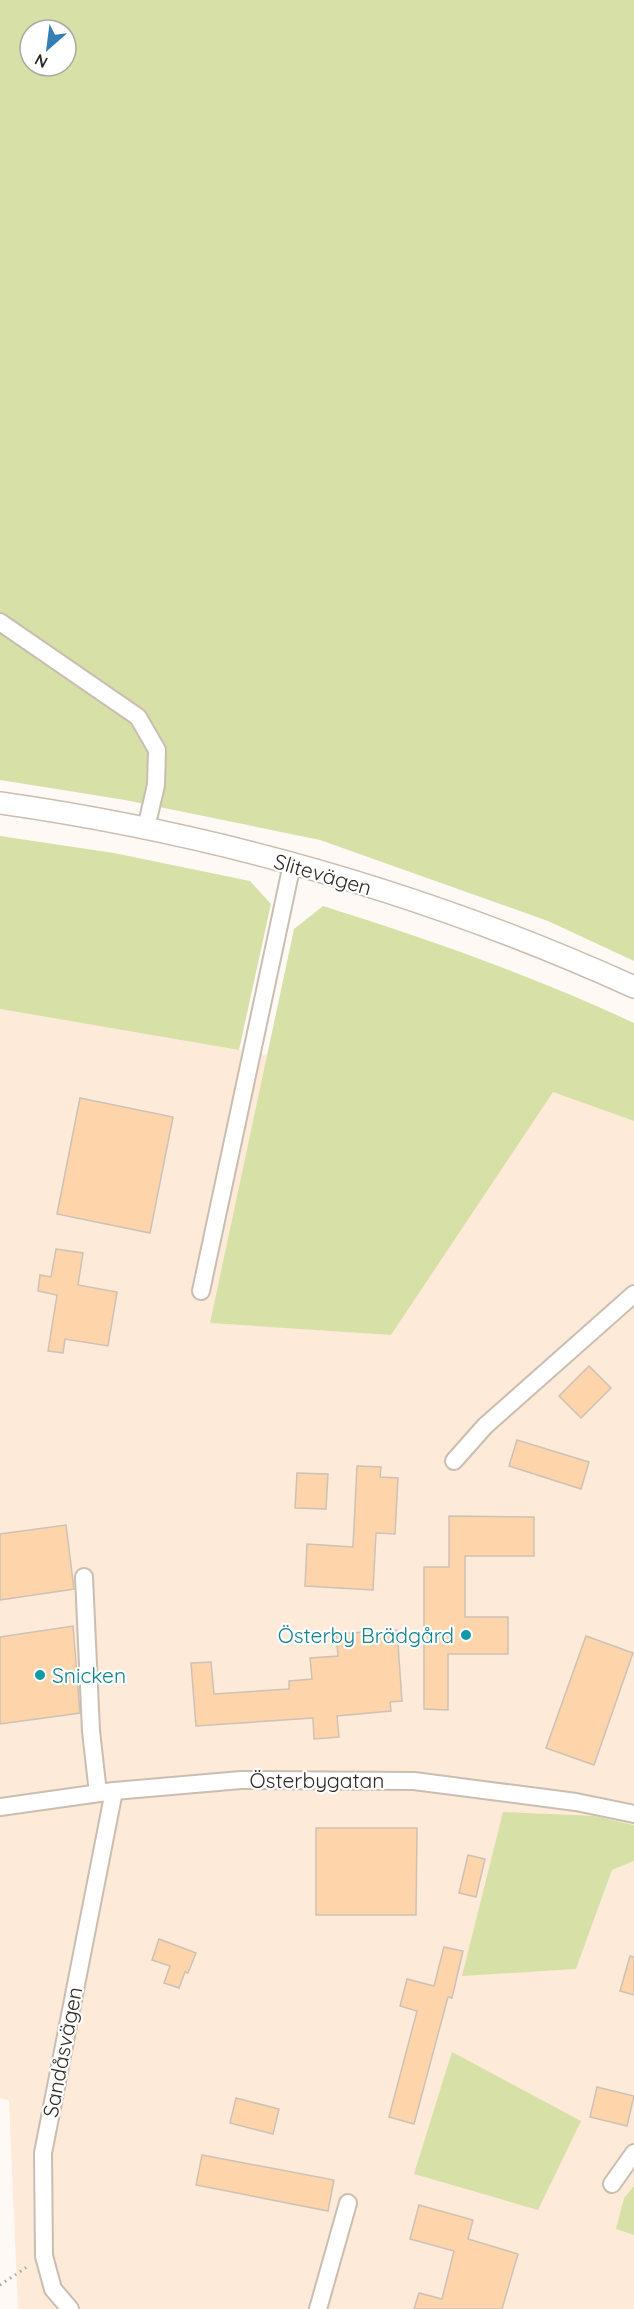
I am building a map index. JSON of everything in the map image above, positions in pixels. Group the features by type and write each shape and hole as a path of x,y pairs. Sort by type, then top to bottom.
{"main road":[{"name":"Slitevägen","path":"0,803 84,815 292,864 360,884 499,931 634,987"}],"street":[{"path":"0,622 138,717 157,750 156,784 146,828"},
{"path":"201,1291 292,864"},
{"path":"454,1461 484,1426 634,1294"},
{"name":"Sandåsvägen","path":"70,2309 53,2289 44,2256 43,2153 106,1792 91,1731 84,1576"},
{"name":"Österbygatan","path":"0,1807 106,1792 242,1780 414,1781 576,1802 634,1814"},
{"path":"612,2184 634,2153"},
{"path":"318,2309 348,2203"}],"shaded area":[{"path":"0,1009 268,1055 211,1323 391,1335 553,1091 634,1121 634,1825 595,1816 463,1975 576,1969 612,1870 634,1861 634,2186 624,2198 617,2229 634,2235 634,2309 18,2309 9,2101 0,2098"}],"green space":[{"path":"0,0 634,0 634,961 548,921 320,840 125,800 0,780"},
{"path":"0,836 114,853 250,881 271,904 239,1050 0,1009"},
{"path":"323,906 480,959 634,1023 634,1121 553,1092 391,1335 210,1323 294,929"},
{"path":"503,1812 595,1816 634,1825 634,1861 612,1870 576,1969 462,1976"},
{"path":"452,2052 581,2121 538,2210 414,2174"},
{"path":"634,2186 634,2235 616,2229 624,2198"}],"building":[{"path":"80,1098 173,1117 150,1233 57,1214"},
{"path":"56,1249 83,1253 78,1285 117,1292 108,1346 65,1339 63,1353 48,1351 57,1295 38,1291 40,1275 51,1277"},
{"path":"589,1366 611,1388 581,1418 559,1396"},
{"path":"517,1440 589,1462 581,1489 509,1466"},
{"path":"357,1466 381,1467 380,1477 398,1478 395,1534 376,1533 373,1590 305,1586 307,1544 353,1547"},
{"path":"297,1473 328,1474 326,1509 295,1508"},
{"name":"Österby Brädgård","path":"449,1516 534,1517 534,1556 465,1556 465,1617 508,1617 508,1654 448,1654 448,1710 424,1709 424,1567 449,1567"},
{"path":"66,1525 74,1589 0,1600 0,1534"},
{"name":"Snicken","path":"73,1626 80,1713 0,1724 0,1637"},
{"path":"397,1630 402,1701 390,1702 391,1711 337,1716 339,1737 314,1739 313,1718 196,1726 191,1663 211,1662 214,1694 289,1689 289,1681 312,1679 310,1658 338,1656 336,1634"},
{"path":"586,1636 633,1653 594,1765 546,1748"},
{"path":"316,1828 417,1828 416,1915 316,1915"},
{"path":"468,1855 485,1859 476,1897 459,1893"},
{"path":"159,1939 196,1953 179,1988 164,1983 170,1966 152,1960"},
{"path":"444,1947 463,1951 452,1998 448,1997 414,2124 389,2117 417,2011 400,2006 407,1979 434,1986"},
{"path":"630,1956 634,1957 634,1995 620,1991"},
{"path":"597,2087 634,2096 627,2126 590,2117"},
{"path":"236,2098 279,2109 273,2134 230,2123"},
{"path":"202,2155 334,2180 328,2211 196,2185"},
{"path":"419,2205 473,2220 468,2239 518,2254 502,2309 414,2309 419,2293 442,2299 454,2251 410,2239"}],"place":[{"name":"Österby Brädgård","path":"466,1635"},
{"name":"Snicken","path":"40,1675"}]}
